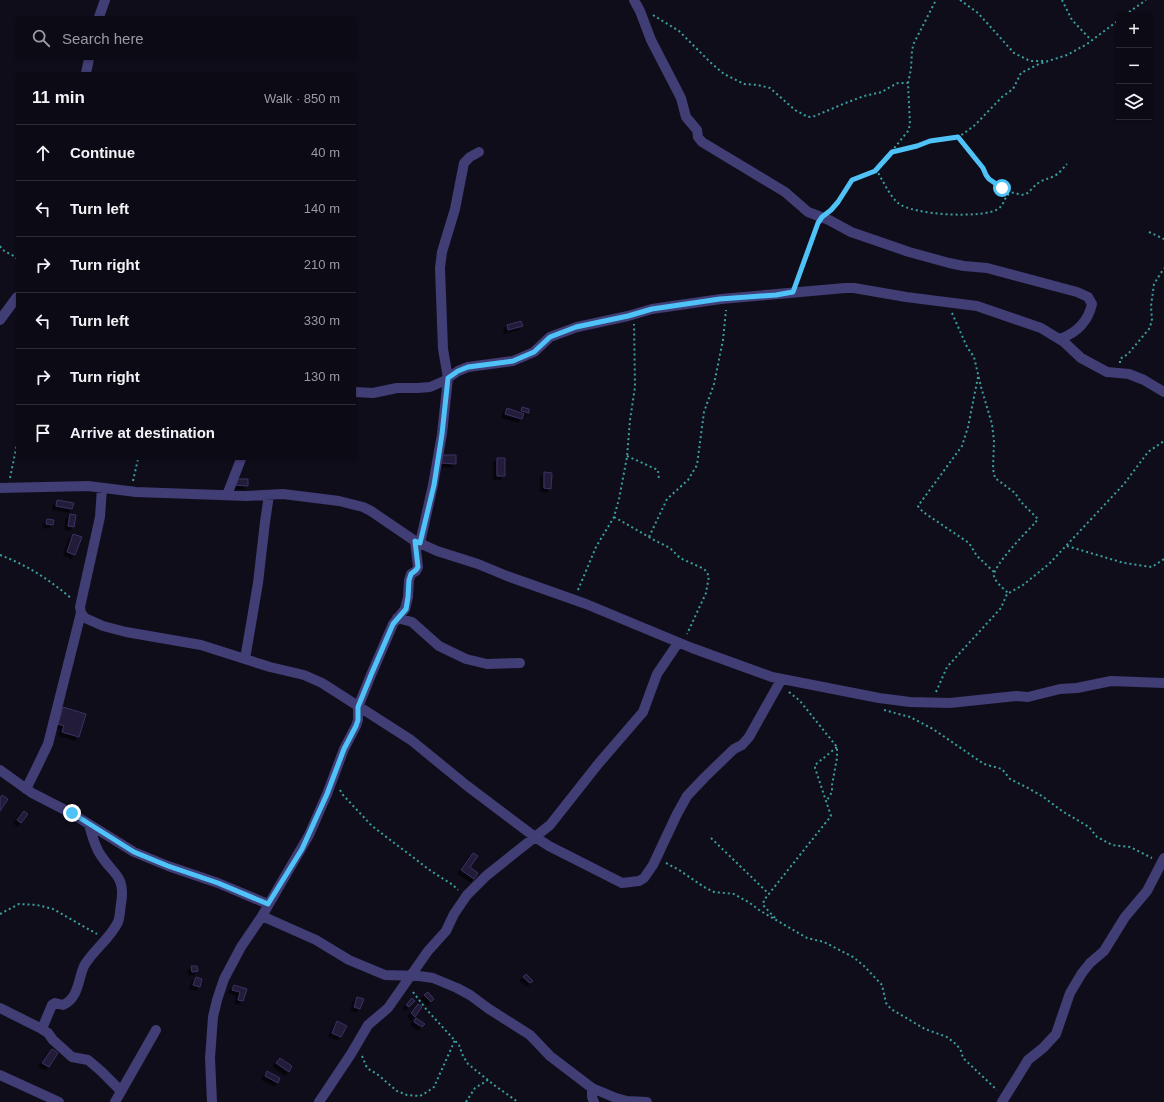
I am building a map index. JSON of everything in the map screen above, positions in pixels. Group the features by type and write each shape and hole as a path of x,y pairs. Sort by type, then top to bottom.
{"street":[{"path":"99,16 105,0"},
{"path":"635,2 651,40 681,98 686,117 697,130 700,140 784,192 808,212 843,226 851,232 909,252 956,265 988,268 1076,292 1088,297 1092,304 1087,317 1079,329 1073,334 1060,339"},
{"path":"86,72 89,60"},
{"path":"212,1102 210,1058 214,1017 217,1000 224,979 241,947 262,916 302,849 333,779 344,749 358,720 358,707 393,624 406,609 409,580 411,574 418,567 417,542 434,485 442,434 448,378 442,349 440,268 442,252 455,209 464,163 470,157 479,152"},
{"path":"356,392 372,393 397,388 418,388 430,386 468,367 513,361 534,352 550,337 576,327 652,309 793,292 854,288 906,297 977,306 1041,328 1060,339 1081,358 1107,372 1129,374 1144,380 1164,392"},
{"path":"0,320 16,298"},
{"path":"227,495 241,460"},
{"path":"4,489 88,486 131,492 247,496 295,495 363,506 417,542 437,551 478,564 574,600 678,643 780,681 879,698 910,702 950,702 1016,696 1028,697 1060,689 1077,688 1111,681 1164,683"},
{"path":"26,789 48,744 81,610 83,587 94,549 100,517 102,488"},
{"path":"245,659 258,583 269,495"},
{"path":"81,610 85,618 103,626 126,632 201,645 270,667 304,675 322,683 410,740 466,785 535,837 549,846 622,883 639,881 644,878 656,858 687,796 734,749 749,737 780,681"},
{"path":"397,618 412,622 439,646 466,659 488,664 520,663"},
{"path":"319,1102 370,1023 388,1008 428,951 446,931 454,914 467,896 486,876 550,825 599,763 643,712 657,674 678,643"},
{"path":"0,770 26,789 72,813 134,852 168,866 213,881 268,904"},
{"path":"40,1028 44,1024 52,1005 55,1003 65,1005 70,1000 77,989 84,968 90,958 107,939 118,922 123,888 121,882 100,853 89,825"},
{"path":"1003,1100 1028,1060 1043,1048 1056,1034 1070,993 1082,973 1090,963 1104,952 1125,917 1148,891 1163,860"},
{"path":"262,916 316,940 349,960 385,974 408,979 433,978 470,995 530,1036 550,1056 592,1088 622,1100 647,1102"},
{"path":"0,1008 48,1033 53,1040 72,1056 88,1060 102,1071 120,1090"},
{"path":"115,1102 120,1090 156,1030"},
{"path":"0,1075 59,1102"},
{"path":"592,1088 592,1097 594,1102"}],"path":[{"path":"793,292 818,223 822,217 838,202 852,180 876,169 892,152 910,128 908,83 911,69 912,50 914,43 936,0"},
{"path":"960,0 978,13 1014,53 1030,60 1048,61"},
{"path":"1062,0 1072,20 1091,40"},
{"path":"1129,12 1146,0"},
{"path":"635,2 679,31 724,74 744,84 770,88 795,110 808,117 815,116 850,102 882,92 898,83 908,83"},
{"path":"892,152 930,141 958,137 975,125 1002,97 1013,89 1021,74 1039,64 1067,55 1116,22"},
{"path":"958,137 983,168 989,179 1008,194"},
{"path":"1008,194 1026,194 1039,182 1055,176 1067,164"},
{"path":"876,169 898,202 916,211 966,215 990,212 997,210 1008,194"},
{"path":"1149,232 1164,239"},
{"path":"0,246 2,250 16,258"},
{"path":"1117,374 1120,359 1128,354 1149,330 1152,321 1151,306 1154,284 1164,268"},
{"path":"649,537 667,499 688,480 697,465 704,412 714,384 723,340 726,299"},
{"path":"946,301 967,347 974,357 992,424 994,441 993,469 995,478 1015,493 1021,502 1038,519 999,562 994,572 994,577 1008,593"},
{"path":"574,600 596,547 614,517 619,499 627,456 635,387 633,314"},
{"path":"978,376 964,441 957,454 918,506 926,514 969,543 977,556 994,572"},
{"path":"931,702 947,667 1001,608 1008,593 1023,585 1038,574 1067,546 1124,484 1148,452 1164,441"},
{"path":"4,489 16,447"},
{"path":"627,456 658,470 659,480"},
{"path":"131,492 138,460"},
{"path":"614,517 670,548 680,558 702,568 709,576 706,593 687,633 692,648"},
{"path":"1067,546 1124,563 1152,567 1164,559"},
{"path":"0,555 17,561 37,573 81,610"},
{"path":"780,681 800,702 837,747 837,758 832,792 826,802"},
{"path":"879,708 888,712 910,717 933,729 984,764 1002,769 1010,779 1042,796 1062,811 1090,827 1097,837 1112,845 1130,847 1163,860"},
{"path":"777,920 762,904 831,816 815,765 837,747"},
{"path":"333,779 343,795 372,826 425,867 457,888 460,894 461,904"},
{"path":"711,838 770,894"},
{"path":"656,858 679,870 704,888 714,892 734,894 807,938 824,942 852,957 864,966 882,985 886,1003 891,1009 925,1029 947,1037 957,1045 963,1058 999,1091 1003,1100"},
{"path":"0,914 20,904 37,905 53,909 107,939"},
{"path":"408,979 426,1009 459,1045 468,1064 518,1102"},
{"path":"358,1041 367,1068 377,1074 397,1091 407,1095 420,1096 428,1092 434,1086 454,1040"},
{"path":"466,1102 475,1088 488,1080"}],"building":[{"path":"521,321 523,326 508,330 507,325"},
{"path":"522,407 529,409 529,413 521,411"},
{"path":"507,408 524,414 522,419 505,414"},
{"path":"441,455 456,455 456,464 441,463"},
{"path":"497,458 505,458 505,476 497,476"},
{"path":"544,472 552,473 551,489 544,488"},
{"path":"233,479 248,479 248,486 233,485"},
{"path":"57,500 74,503 72,509 56,506"},
{"path":"70,514 76,515 74,527 68,526"},
{"path":"47,519 54,520 53,525 46,524"},
{"path":"73,534 82,537 75,555 67,552"},
{"path":"63,707 86,714 79,737 62,732 64,726 58,724"},
{"path":"2,795 8,799 0,811 0,798"},
{"path":"24,811 28,814 21,823 17,820"},
{"path":"473,853 478,856 470,867 478,873 474,879 461,870"},
{"path":"191,966 197,966 198,971 192,972"},
{"path":"526,974 533,981 530,983 523,977"},
{"path":"196,977 202,979 200,987 193,985"},
{"path":"234,985 247,989 243,1001 238,1000 240,992 232,990"},
{"path":"428,992 434,999 431,1002 424,995"},
{"path":"357,997 364,999 360,1009 354,1007"},
{"path":"412,998 415,1001 409,1007 406,1005"},
{"path":"418,1004 422,1007 415,1017 411,1013"},
{"path":"416,1018 425,1024 422,1027 414,1022"},
{"path":"337,1021 347,1026 341,1037 332,1033"},
{"path":"52,1049 58,1053 49,1067 42,1063"},
{"path":"280,1058 292,1066 289,1072 276,1063"},
{"path":"267,1071 280,1078 278,1083 265,1076"}],"route":[{"path":"72,813 106,836 134,852 168,866 196,874 268,904 309,835 327,794 344,749 356,726 358,720 358,707 371,675 393,624 406,609 408,603 409,580 411,574 418,567 415,541 420,543 434,485 442,434 448,378 458,371 468,367 513,361 534,352 550,337 576,327 628,316 652,309 720,299 776,295 793,292 818,223 822,217 838,202 852,180 875,171 892,152 930,141 939,141 958,137 983,168 989,179 1002,188"}]}
